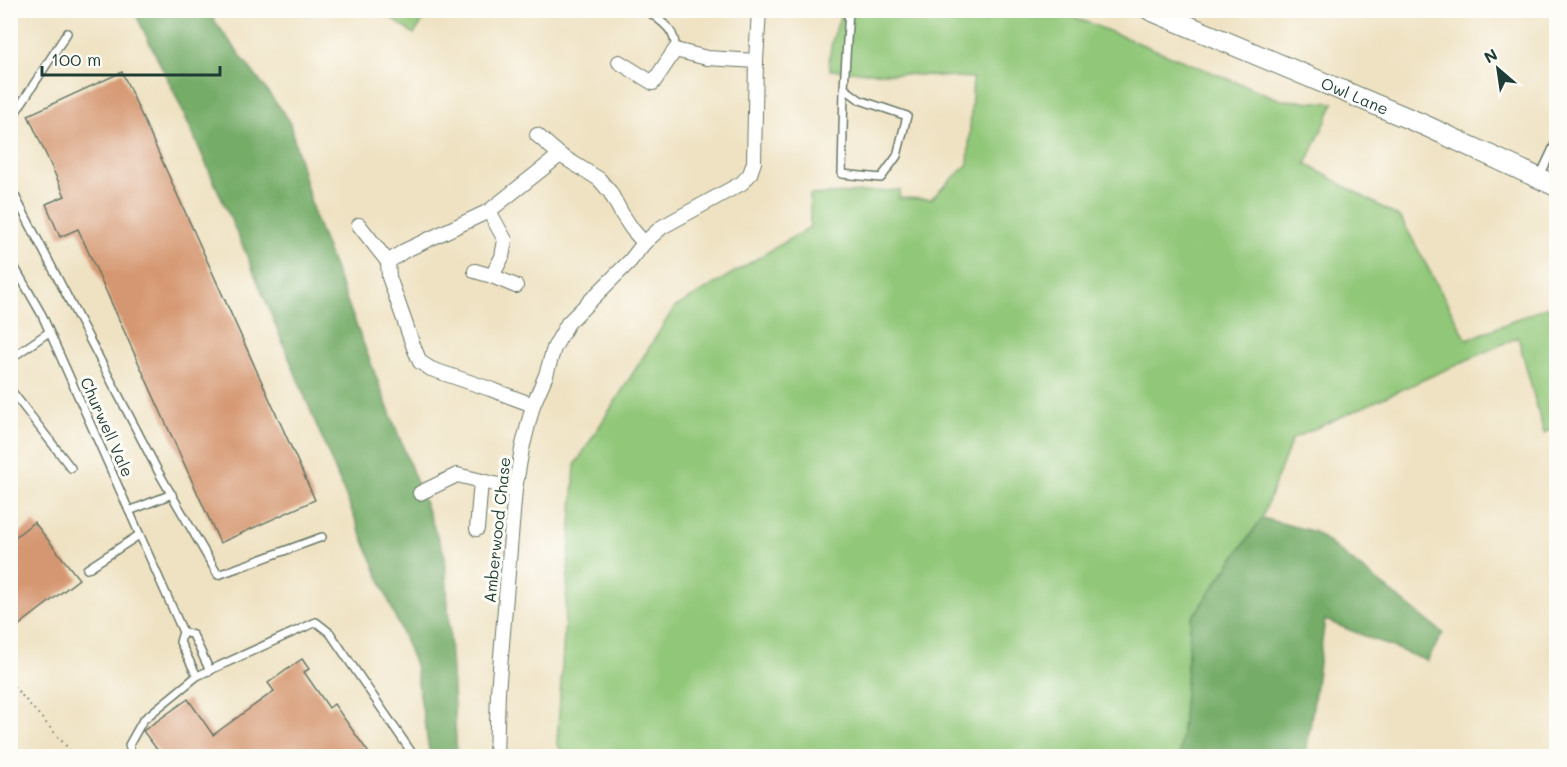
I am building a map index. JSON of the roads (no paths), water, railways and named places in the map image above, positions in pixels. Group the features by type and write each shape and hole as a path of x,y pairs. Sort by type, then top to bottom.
{"main road":[{"name":"Owl Lane","path":"1150,10 1424,125 1548,182"}],"street":[{"name":"Amberwood Chase","path":"496,756 498,692 515,489 533,405 546,375 554,348 568,323 662,227 742,183 750,174 754,162 759,10"},
{"path":"619,62 653,83 675,50 707,58 756,61"},
{"path":"537,135 560,155 599,179 644,243"},
{"path":"388,262 404,251 489,211 560,155"},
{"path":"489,211 505,240 502,257 492,276"},
{"path":"359,225 388,262 389,277 420,362 431,369 533,405"},
{"path":"475,271 516,286"},
{"path":"420,493 458,475 515,489"},
{"path":"477,529 481,481"}],"lane":[{"path":"646,10 671,30 676,42 675,50"},
{"path":"844,88 860,100 907,116 897,156 881,178 842,174 844,88 849,10"},
{"path":"10,121 67,33"},
{"path":"1548,182 1557,142"},
{"path":"10,187 13,201 218,575 322,537"},
{"name":"Churwell Vale","path":"10,259 42,315 183,632"},
{"path":"10,359 49,332"},
{"path":"10,389 71,468"},
{"path":"129,511 172,494"},
{"path":"87,569 139,535"},
{"path":"132,756 129,745 143,720 197,676 316,622 330,633 414,756"},
{"path":"197,676 180,642 183,632 193,635 210,670"}]}
